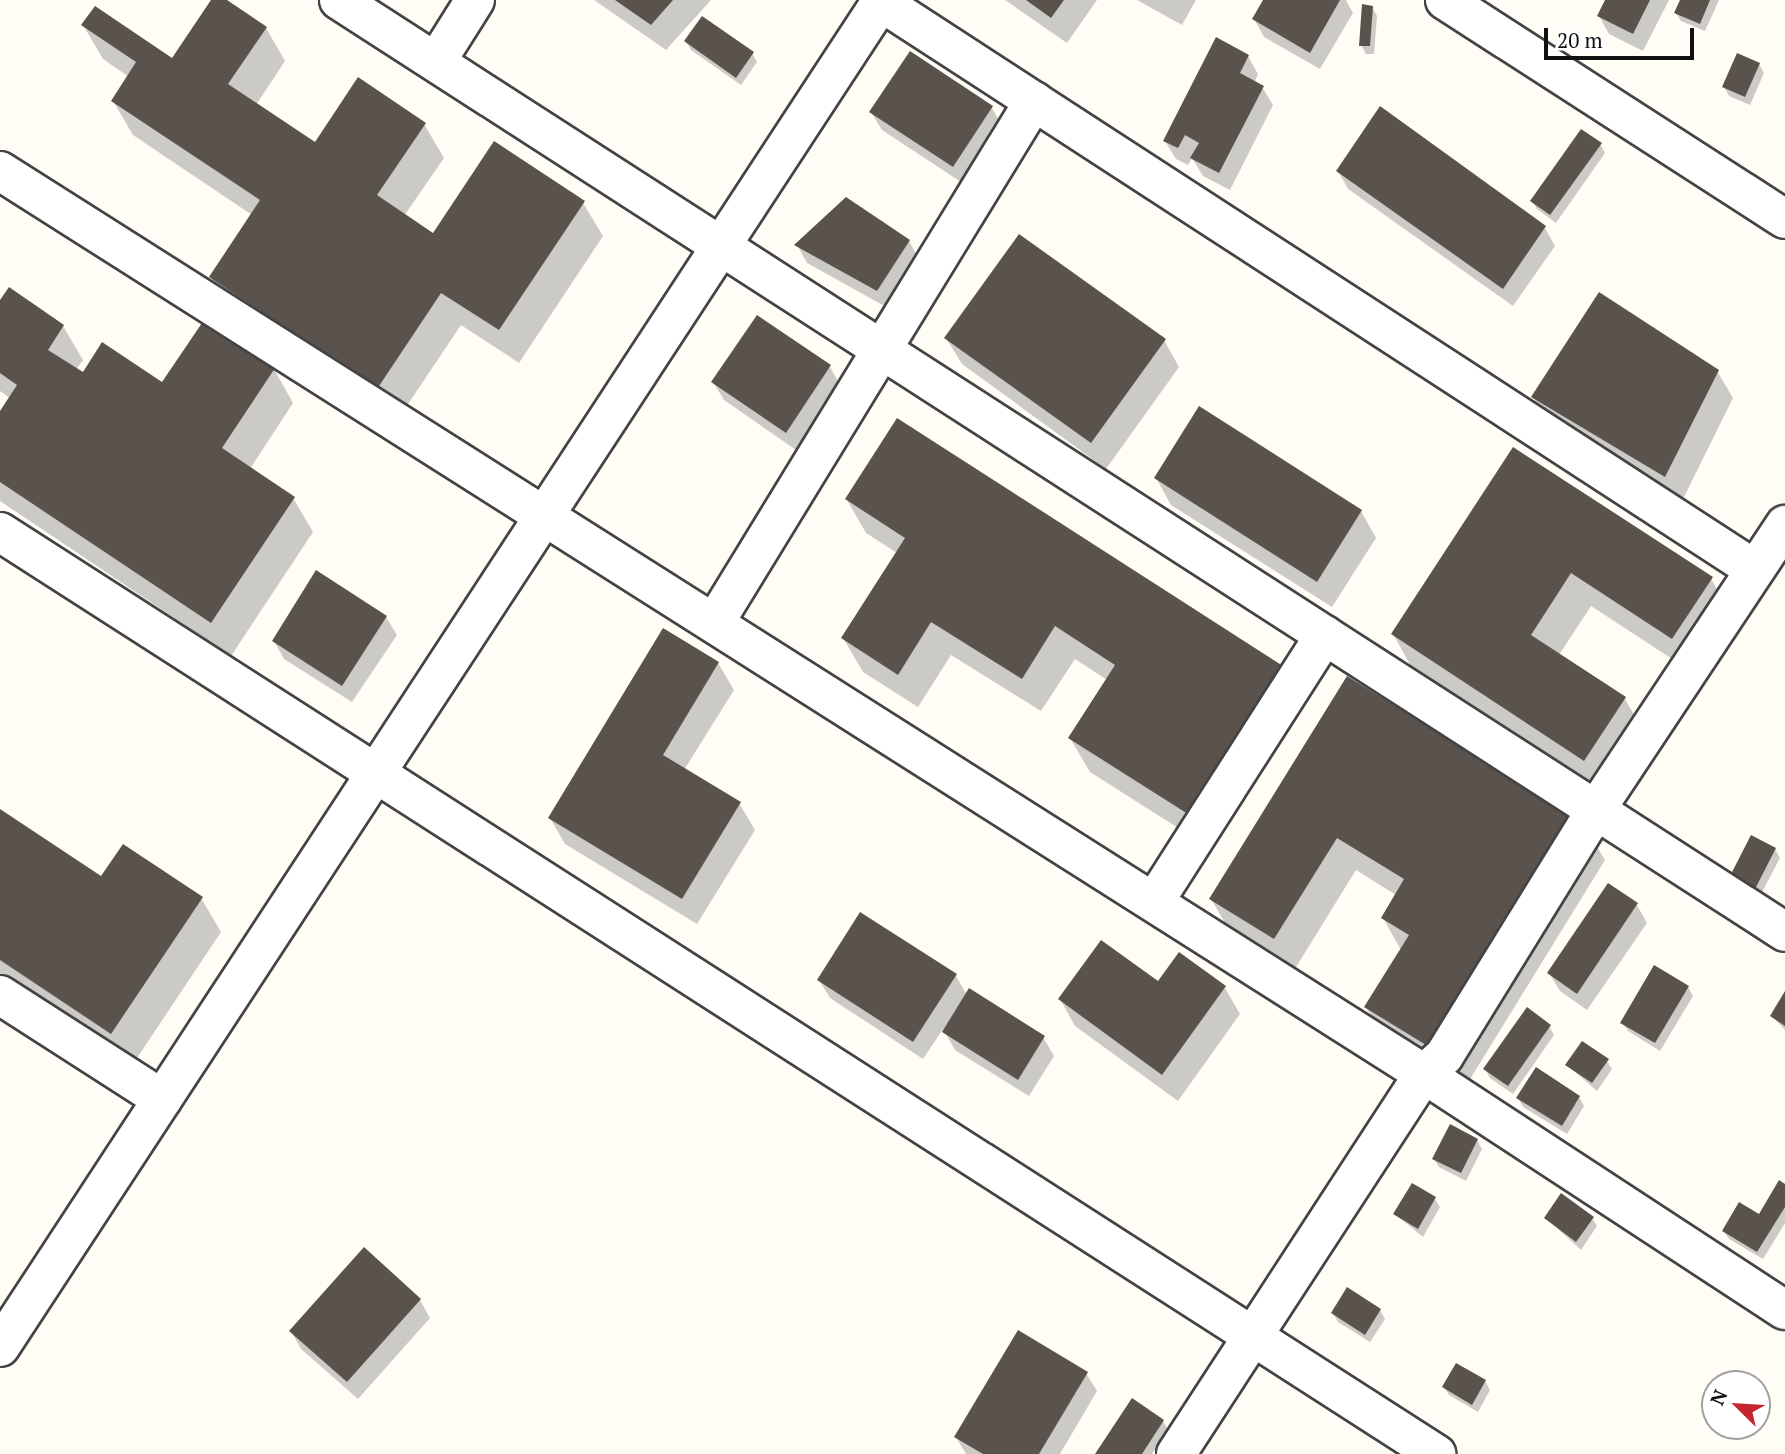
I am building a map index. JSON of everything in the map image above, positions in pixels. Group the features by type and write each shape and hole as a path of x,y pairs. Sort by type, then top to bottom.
{"street":[{"path":"339,0 1597,808 1785,932"},
{"path":"436,62 475,0"},
{"path":"1445,0 1785,219"},
{"path":"0,1347 880,1 1754,569"},
{"path":"715,622 1034,101"},
{"path":"0,171 545,514 1424,1074 1785,1310"},
{"path":"1177,1454 1424,1074 1444,1056 1597,808 1785,525"},
{"path":"0,532 1253,1334 1436,1454"},
{"path":"1154,902 1325,635"},
{"path":"0,995 162,1099"}],"building":[{"path":"211,0 227,0 267,27 228,84 315,142 358,77 426,123 377,195 433,233 494,141 585,201 499,330 441,293 377,389 209,277 260,200 111,101 136,62 81,25 95,6 172,58"},
{"path":"615,0 673,0 651,25"},
{"path":"1026,0 1064,0 1051,18"},
{"path":"1263,0 1340,0 1310,53 1252,19"},
{"path":"1605,0 1650,0 1633,34 1597,16"},
{"path":"1680,0 1710,0 1700,24 1674,13"},
{"path":"1362,4 1373,6 1370,46 1359,46"},
{"path":"702,16 754,52 736,78 684,41"},
{"path":"1216,37 1249,55 1240,73 1264,86 1219,173 1190,158 1199,143 1185,135 1178,148 1163,141"},
{"path":"910,51 993,106 953,167 869,112"},
{"path":"1737,53 1760,63 1745,97 1722,87"},
{"path":"1380,106 1546,226 1503,289 1336,171"},
{"path":"1581,129 1602,143 1550,215 1530,201"},
{"path":"846,197 910,240 877,291 794,245"},
{"path":"1019,234 1166,339 1091,443 944,338"},
{"path":"9,287 64,325 48,350 83,372 102,342 162,382 204,320 275,368 222,448 295,497 211,623 0,482 0,411 17,385 0,373 0,300"},
{"path":"1599,292 1719,370 1665,477 1531,397"},
{"path":"757,315 831,365 786,433 711,382"},
{"path":"1199,406 1362,510 1317,582 1154,478"},
{"path":"897,418 1283,666 1188,814 1068,738 1115,665 1055,626 1022,679 931,622 898,675 841,638 905,538 845,499"},
{"path":"1513,447 1713,577 1672,639 1571,573 1531,635 1626,697 1584,761 1391,634"},
{"path":"316,570 387,616 342,686 272,641"},
{"path":"663,628 719,662 663,755 741,802 682,899 548,818"},
{"path":"1347,676 1587,825 1444,1056 1364,1007 1409,935 1381,918 1404,879 1337,838 1274,939 1209,899"},
{"path":"0,809 101,876 123,844 203,897 111,1034 0,960"},
{"path":"1751,835 1776,848 1755,889 1730,876"},
{"path":"1608,883 1638,903 1577,994 1547,973"},
{"path":"860,912 957,974 913,1042 817,980"},
{"path":"1101,940 1158,981 1179,952 1226,986 1162,1075 1058,999"},
{"path":"1654,965 1689,986 1655,1043 1620,1023"},
{"path":"969,988 1045,1036 1018,1080 942,1032"},
{"path":"1785,991 1785,1026 1770,1016"},
{"path":"1527,1007 1551,1025 1508,1086 1483,1069"},
{"path":"1582,1041 1609,1059 1592,1083 1565,1065"},
{"path":"1536,1067 1580,1096 1562,1126 1516,1098"},
{"path":"1450,1124 1478,1139 1461,1173 1432,1159"},
{"path":"1779,1180 1785,1184 1785,1207 1757,1252 1722,1231 1739,1202 1759,1214"},
{"path":"1412,1183 1436,1197 1418,1229 1393,1214"},
{"path":"1561,1193 1594,1217 1576,1242 1544,1218"},
{"path":"364,1247 421,1299 347,1382 289,1331"},
{"path":"1347,1287 1381,1309 1365,1335 1331,1313"},
{"path":"1018,1330 1088,1372 1039,1454 983,1454 954,1437"},
{"path":"1456,1363 1486,1380 1472,1405 1442,1387"},
{"path":"1132,1398 1164,1420 1142,1454 1095,1454"}]}
